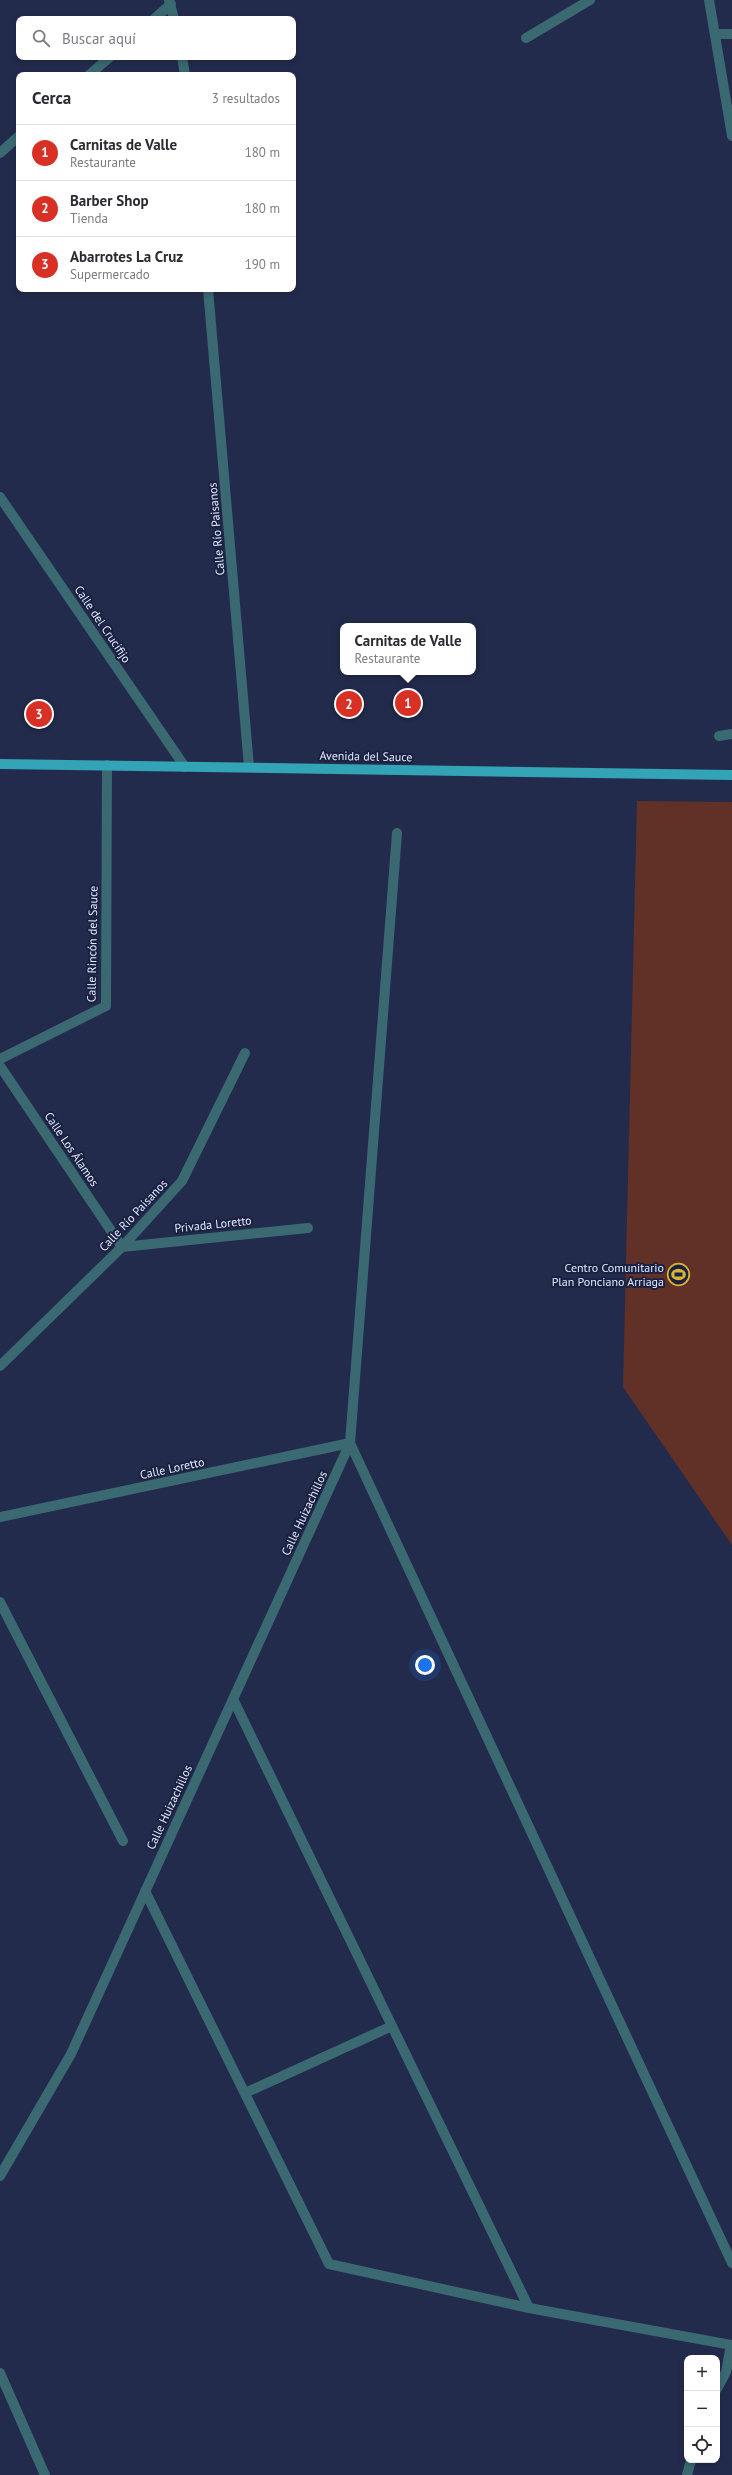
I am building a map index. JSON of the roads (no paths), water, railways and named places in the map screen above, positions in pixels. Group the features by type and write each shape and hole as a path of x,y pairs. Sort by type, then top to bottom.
{"main road":[{"name":"Avenida del Sauce","path":"0,764 732,775"}],"street":[{"path":"526,38 590,0"},
{"path":"709,0 716,34 732,136"},
{"path":"157,16 170,2"},
{"path":"170,2 173,16"},
{"path":"716,34 732,34"},
{"path":"93,72 107,60"},
{"path":"182,60 184,72"},
{"path":"0,153 16,139"},
{"name":"Calle Río Paisanos","path":"208,292 249,767"},
{"name":"Calle del Crucifijo","path":"0,496 185,767"},
{"path":"719,736 732,734"},
{"name":"Calle Rincón del Sauce","path":"0,1059 106,1006 107,765"},
{"path":"397,833 350,1443 732,2263"},
{"name":"Calle Río Paisanos","path":"0,1366 122,1247 182,1181 246,1052"},
{"name":"Calle Los Álamos","path":"0,1066 122,1247"},
{"name":"Privada Loretto","path":"122,1247 308,1228"},
{"name":"Calle Loretto","path":"0,1518 350,1443"},
{"name":"Calle Huizachillos","path":"0,2176 71,2054 350,1443"},
{"path":"0,1602 123,1841"},
{"path":"233,1699 528,2308"},
{"path":"145,1891 329,2264 528,2308 731,2345 726,2372 720,2383"},
{"path":"245,2093 392,2026"},
{"path":"0,2373 46,2475"},
{"path":"687,2475 690,2463"}],"place":[{"name":"Carnitas de Valle","path":"408,703"},
{"name":"Barber Shop","path":"349,704"},
{"name":"Abarrotes La Cruz","path":"39,714"},
{"name":"Centro Comunitario Plan Ponciano Arriaga","path":"679,1274"}]}
